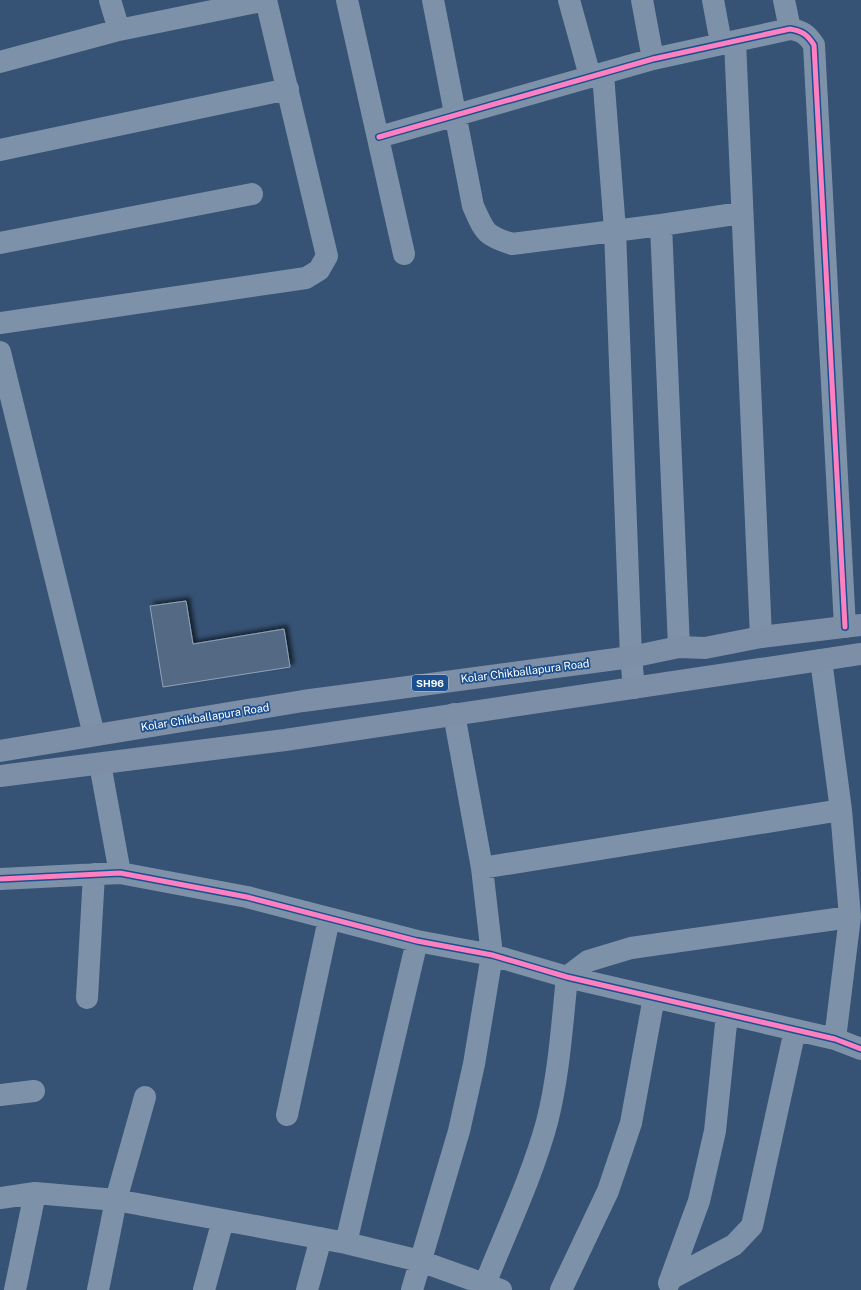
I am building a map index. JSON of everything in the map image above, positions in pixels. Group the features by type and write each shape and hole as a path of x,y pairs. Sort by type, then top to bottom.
{"main road":[{"name":"Kolar Chikballapura Road","path":"0,751 303,701 631,657 679,647 705,648 761,637 853,626"},
{"path":"0,776 284,740 861,654"}],"street":[{"path":"110,0 119,30"},
{"path":"0,62 119,30 266,0 327,256 318,270 306,278 0,323"},
{"path":"347,0 379,137 404,254"},
{"path":"433,0 473,206 483,227 492,238 512,244 615,230 661,226 741,213"},
{"path":"570,0 597,75 615,230 631,657 634,688"},
{"path":"642,0 653,59"},
{"path":"713,0 728,42 741,213 761,637"},
{"path":"784,0 790,29"},
{"path":"379,137 653,59 790,29 801,31 808,36 814,45 853,626"},
{"path":"0,150 288,89"},
{"path":"0,243 252,194"},
{"path":"661,226 679,647"},
{"path":"0,352 94,735"},
{"path":"821,660 841,810 850,917 835,1039"},
{"path":"412,1290 459,1131 474,1064 492,955 482,868 454,714"},
{"path":"100,764 120,873"},
{"path":"482,868 841,810"},
{"path":"0,879 120,873 248,897 417,941 492,955 567,977 835,1039 861,1049"},
{"path":"87,998 94,874"},
{"path":"0,1198 35,1193 116,1200 346,1243 420,1261 493,1287 547,1121 558,1062 567,977 588,961 631,948 850,917"},
{"path":"287,1115 329,918"},
{"path":"346,1243 417,941"},
{"path":"561,1290 608,1191 631,1123 654,997"},
{"path":"669,1284 700,1201 715,1131 727,1014"},
{"path":"669,1284 734,1245 752,1226 795,1030"},
{"path":"0,1095 34,1091"},
{"path":"98,1290 116,1200 145,1096"},
{"path":"15,1290 35,1193"},
{"path":"204,1290 223,1220"},
{"path":"307,1290 321,1238"}],"building":[{"path":"186,601 193,644 284,629 290,667 163,687 150,606"}],"cycle path":[{"path":"379,137 653,59 790,29 801,32 809,38 814,45 845,627"},
{"path":"0,879 120,873 247,897 417,941 492,955 567,977 835,1039 861,1049"}]}
